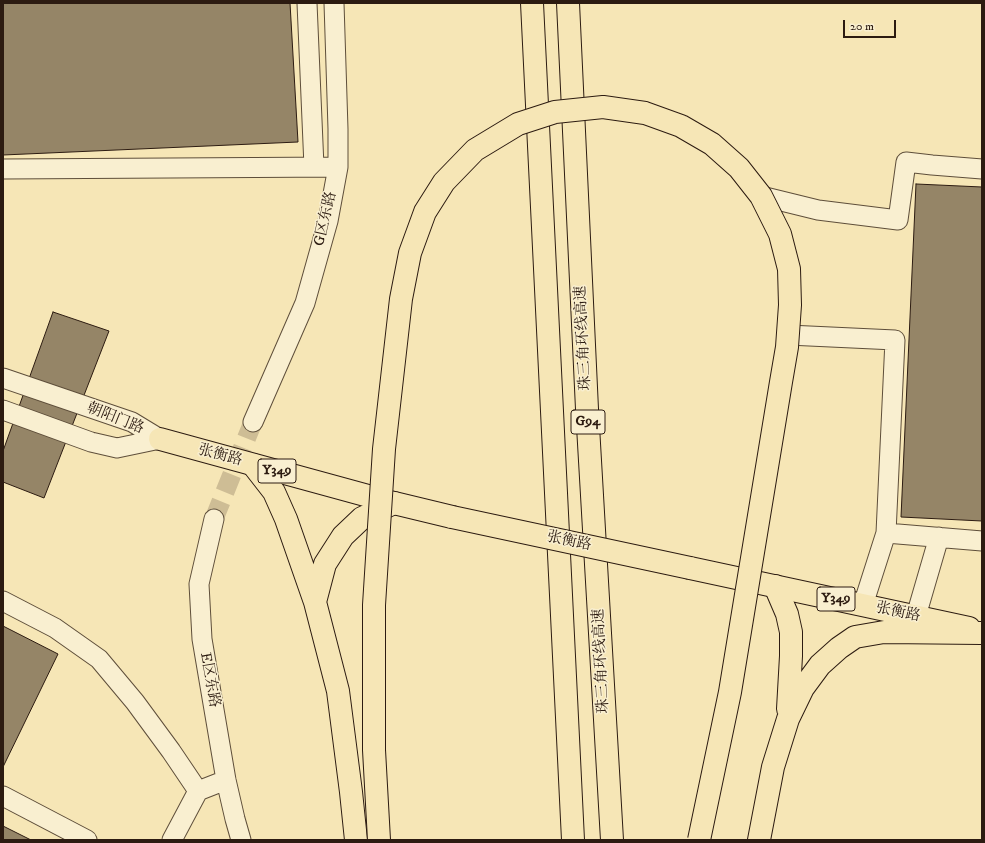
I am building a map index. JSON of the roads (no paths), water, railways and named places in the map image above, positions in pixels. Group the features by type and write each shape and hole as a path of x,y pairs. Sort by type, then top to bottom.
{"main road":[{"name":"G94","path":"532,3 574,840"},
{"name":"珠三角环线高速","path":"568,3 588,417 612,840"},
{"path":"379,840 374,750 374,605 384,449 401,299 410,253 425,212 444,182 475,150 518,124 555,112 603,107 645,113 681,126 712,144 739,168 761,196 780,234 789,270 790,305 788,335 781,382 730,692 699,840"},
{"name":"张衡路","path":"160,439 394,503 452,517 916,616 982,632"},
{"path":"253,465 274,492 286,519 315,602 338,691 356,840"},
{"path":"315,602 325,564 342,536 362,518 394,503"},
{"path":"775,586 787,614 791,632 788,719"},
{"path":"759,840 773,767 788,719 803,688 820,665 839,648 855,638 884,632 982,632"}],"street":[{"path":"307,3 314,167"},
{"name":"G区东路","path":"253,422 305,303 328,220 338,167 334,3"},
{"path":"761,196 818,210 898,220 906,162 982,169"},
{"path":"3,169 338,167"},
{"path":"788,335 895,340 886,533 863,605"},
{"name":"朝阳门路","path":"3,378 132,422 160,439"},
{"name":"朝阳门路","path":"3,410 91,442 116,448 160,439"},
{"name":"E区东路","path":"214,519 199,584 202,639 226,780 241,840"},
{"path":"886,533 982,541"},
{"path":"916,616 939,537"},
{"path":"3,601 55,628 99,660 135,702 172,751 198,791"},
{"path":"172,840 198,791 226,780"},
{"path":"3,796 88,840"}],"tunnel":[{"path":"214,519 253,422"}]}
